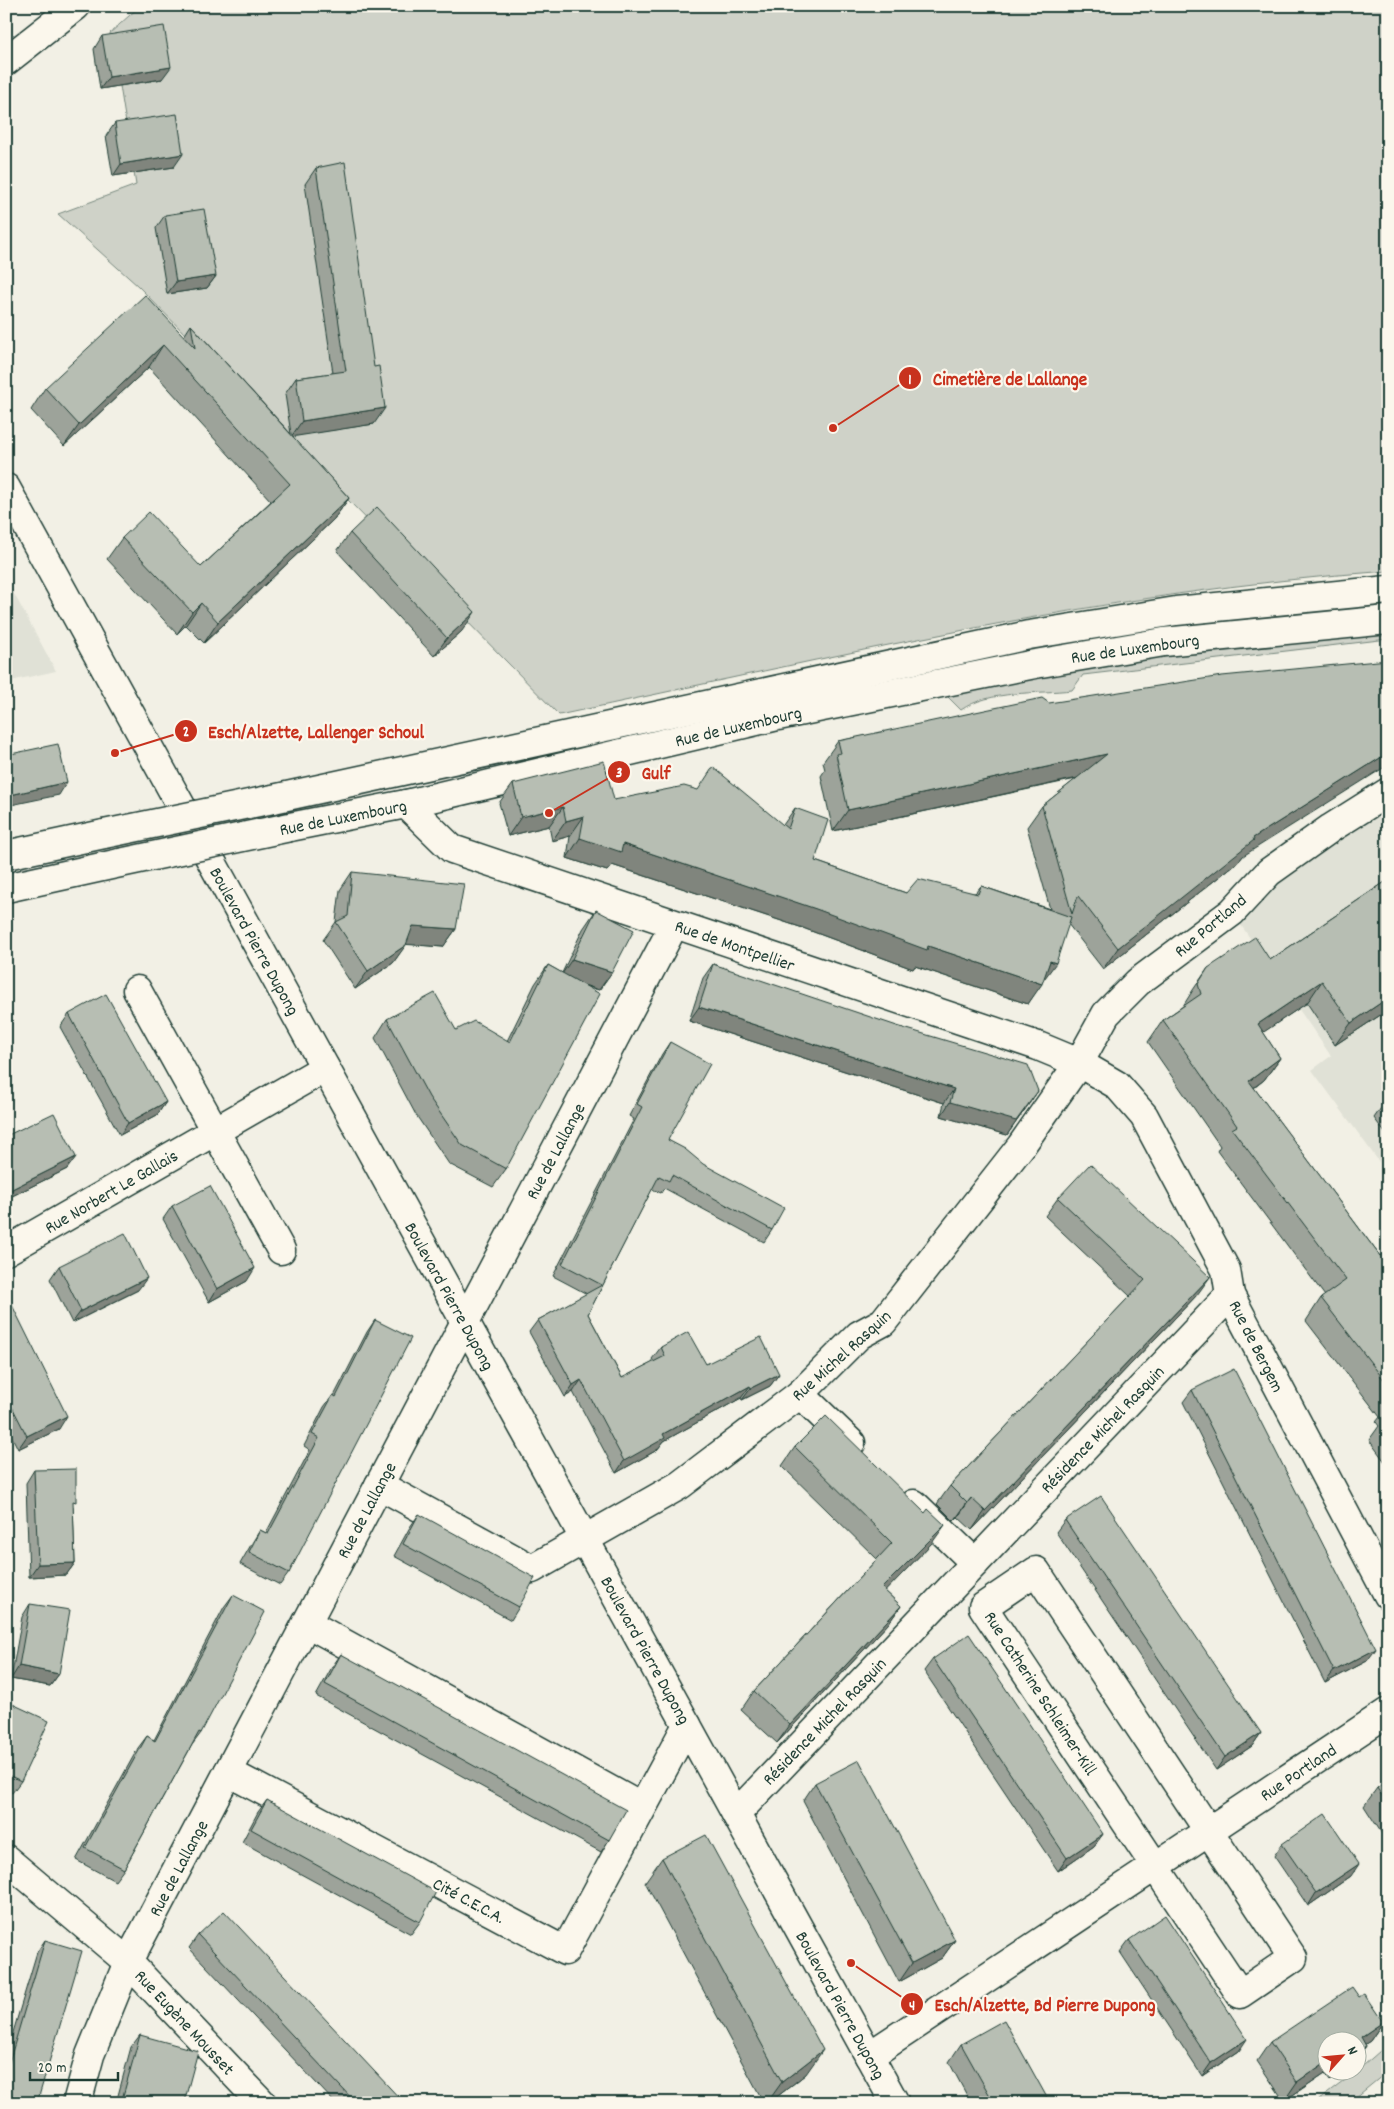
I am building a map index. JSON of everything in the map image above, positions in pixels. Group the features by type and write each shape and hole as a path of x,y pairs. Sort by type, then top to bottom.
{"street":[{"path":"6,60 76,6"},
{"name":"Boulevard Pierre Dupong","path":"6,488 895,2103"},
{"name":"Rue de Luxembourg","path":"6,855 446,762 1029,635 1176,611 1388,590"},
{"name":"Rue de Luxembourg","path":"6,888 406,804 778,716 1035,664 1164,642 1382,619"},
{"path":"406,804 446,762"},
{"name":"Rue Portland","path":"1079,1063 1106,1014 1138,982 1232,912 1269,872 1331,828 1388,792"},
{"name":"Rue de Montpellier","path":"406,804 452,849 1038,1046 1079,1063"},
{"name":"Rue de Lallange","path":"77,2103 90,2055 128,1962 674,925"},
{"path":"137,990 281,1250"},
{"name":"Rue de Bergem","path":"1079,1063 1117,1085 1144,1116 1226,1270 1230,1295 1388,1595"},
{"name":"Rue Michel Rasquin","path":"379,1485 532,1569 680,1485 800,1394 859,1335 883,1322 1021,1146 1079,1063"},
{"name":"Rue Norbert Le Gallais","path":"6,1251 325,1068"},
{"name":"Résidence Michel Rasquin","path":"736,1814 1230,1295"},
{"path":"800,1394 870,1462"},
{"path":"898,1488 975,1562"},
{"name":"Rue Catherine Schleimer-Kill","path":"1036,1572 1209,1832 1294,1958 1240,1994 983,1607 1036,1572"},
{"path":"306,1624 641,1806"},
{"name":"Rue Portland","path":"1209,1832 1388,1712"},
{"name":"Cité C.E.C.A.","path":"228,1772 565,1951 641,1806 687,1725"},
{"path":"869,2056 1209,1832"},
{"name":"Rue Eugène Mousset","path":"6,1859 128,1962 262,2103"}],"shaded area":[{"path":"140,6 1388,6 1388,571 1178,594 1074,610 868,649 559,715 138,286 58,214 136,185 120,86 162,79 113,46 110,33"},
{"path":"6,579 56,671 6,682"},
{"path":"1388,620 1388,639 1083,675 1072,690 999,696 985,699 961,710 935,684"},
{"path":"1388,792 1388,1174 1312,1070 1331,1056 1232,912"},
{"path":"1388,2044 1388,2071 1349,2103 1315,2103 1343,2082 1366,2082 1366,2063"}],"building":[{"path":"164,26 171,67 109,77 102,36"},
{"path":"177,114 183,154 121,164 115,123"},
{"path":"345,162 374,367 379,366 385,408 302,421 296,378 346,371 316,168"},
{"path":"204,209 216,276 176,282 165,215"},
{"path":"145,295 195,348 191,325 349,498 218,622 201,603 192,612 122,538 149,512 201,567 290,484 163,345 79,425 45,388"},
{"path":"377,507 475,612 447,638 350,533"},
{"path":"1388,660 1388,753 1253,838 1254,840 1118,948 1078,896 1072,914 1042,806 1107,754 848,810 836,754 841,753 838,741 1042,698 1049,703 1222,676"},
{"path":"58,744 67,782 6,796 6,755"},
{"path":"604,761 614,800 684,786 698,790 713,767 788,829 795,808 828,820 815,861 906,893 918,879 978,894 981,886 1071,917 1056,963 1050,961 1042,984 928,946 927,950 816,909 623,844 621,852 580,838 584,816 566,821 563,807 521,817 513,784"},
{"path":"352,872 464,884 456,929 413,926 406,945 368,971 336,922 348,916"},
{"path":"1388,880 1388,998 1351,1023 1322,981 1258,1024 1280,1058 1249,1081 1380,1256 1388,1250 1388,1385 1321,1298 1346,1280 1232,1129 1237,1126 1163,1020 1201,994 1198,984 1208,968 1255,937 1270,960"},
{"path":"596,910 634,930 612,972 572,959"},
{"path":"713,964 897,1026 1028,1065 1038,1091 1016,1121 950,1102 954,1089 699,1007"},
{"path":"548,965 600,994 506,1169 462,1145 429,1097 387,1019 435,993 456,1030 474,1021 510,1042"},
{"path":"106,994 166,1102 128,1123 69,1014"},
{"path":"670,1042 710,1064 668,1140 685,1149 703,1164 784,1208 772,1230 672,1175 669,1181 659,1176 588,1314 622,1378 665,1356 661,1347 688,1332 706,1364 761,1337 779,1374 751,1388 750,1386 663,1434 665,1438 624,1461 581,1380 573,1385 538,1320 602,1285 562,1264 642,1107 637,1104"},
{"path":"54,1113 76,1157 10,1190 6,1183 6,1136"},
{"path":"1090,1164 1210,1277 985,1511 971,1498 967,1503 950,1486 1145,1280 1058,1198"},
{"path":"210,1186 255,1268 217,1289 172,1206"},
{"path":"125,1233 147,1278 81,1311 59,1266"},
{"path":"9,1299 67,1416 27,1436 6,1395 6,1300"},
{"path":"375,1320 411,1338 289,1573 249,1552 260,1530 268,1534 319,1438 312,1434 333,1395 336,1397"},
{"path":"1234,1369 1376,1649 1334,1671 1192,1390"},
{"path":"826,1416 925,1513 928,1509 945,1525 882,1588 901,1606 790,1725 754,1691 892,1543 795,1447"},
{"path":"76,1469 76,1502 73,1501 75,1563 38,1564 34,1470"},
{"path":"1101,1496 1261,1733 1225,1757 1065,1520"},
{"path":"419,1514 535,1578 519,1607 403,1544"},
{"path":"233,1595 265,1612 201,1733 199,1732 124,1869 85,1848 147,1736 155,1741"},
{"path":"30,1604 70,1610 59,1674 19,1666"},
{"path":"969,1634 1103,1834 1067,1858 933,1659"},
{"path":"341,1654 626,1810 609,1840 325,1684"},
{"path":"6,1701 49,1721 21,1781 6,1774"},
{"path":"859,1760 955,1940 912,1963 815,1783"},
{"path":"1388,1781 1388,1805 1377,1788"},
{"path":"267,1800 436,1892 420,1922 251,1829"},
{"path":"1325,1814 1359,1864 1316,1893 1282,1844"},
{"path":"706,1835 823,2050 782,2082 662,1858"},
{"path":"224,1911 404,2103 356,2103 198,1935"},
{"path":"1165,1915 1247,2039 1211,2063 1129,1940"},
{"path":"45,1940 82,1951 37,2103 6,2103 6,2073"},
{"path":"1352,1987 1359,1997 1364,1994 1383,2022 1366,2034 1366,2032 1316,2032 1316,2069 1297,2082 1270,2042"},
{"path":"1004,2020 1050,2103 994,2103 961,2044"},
{"path":"140,2035 198,2051 184,2103 121,2103"}],"place":[{"name":"Cimetière de Lallange","path":"833,428"},
{"name":"Esch/Alzette, Lallenger Schoul","path":"115,753"},
{"name":"Gulf","path":"549,813"},
{"name":"Esch/Alzette, Bd Pierre Dupong","path":"851,1963"}]}
